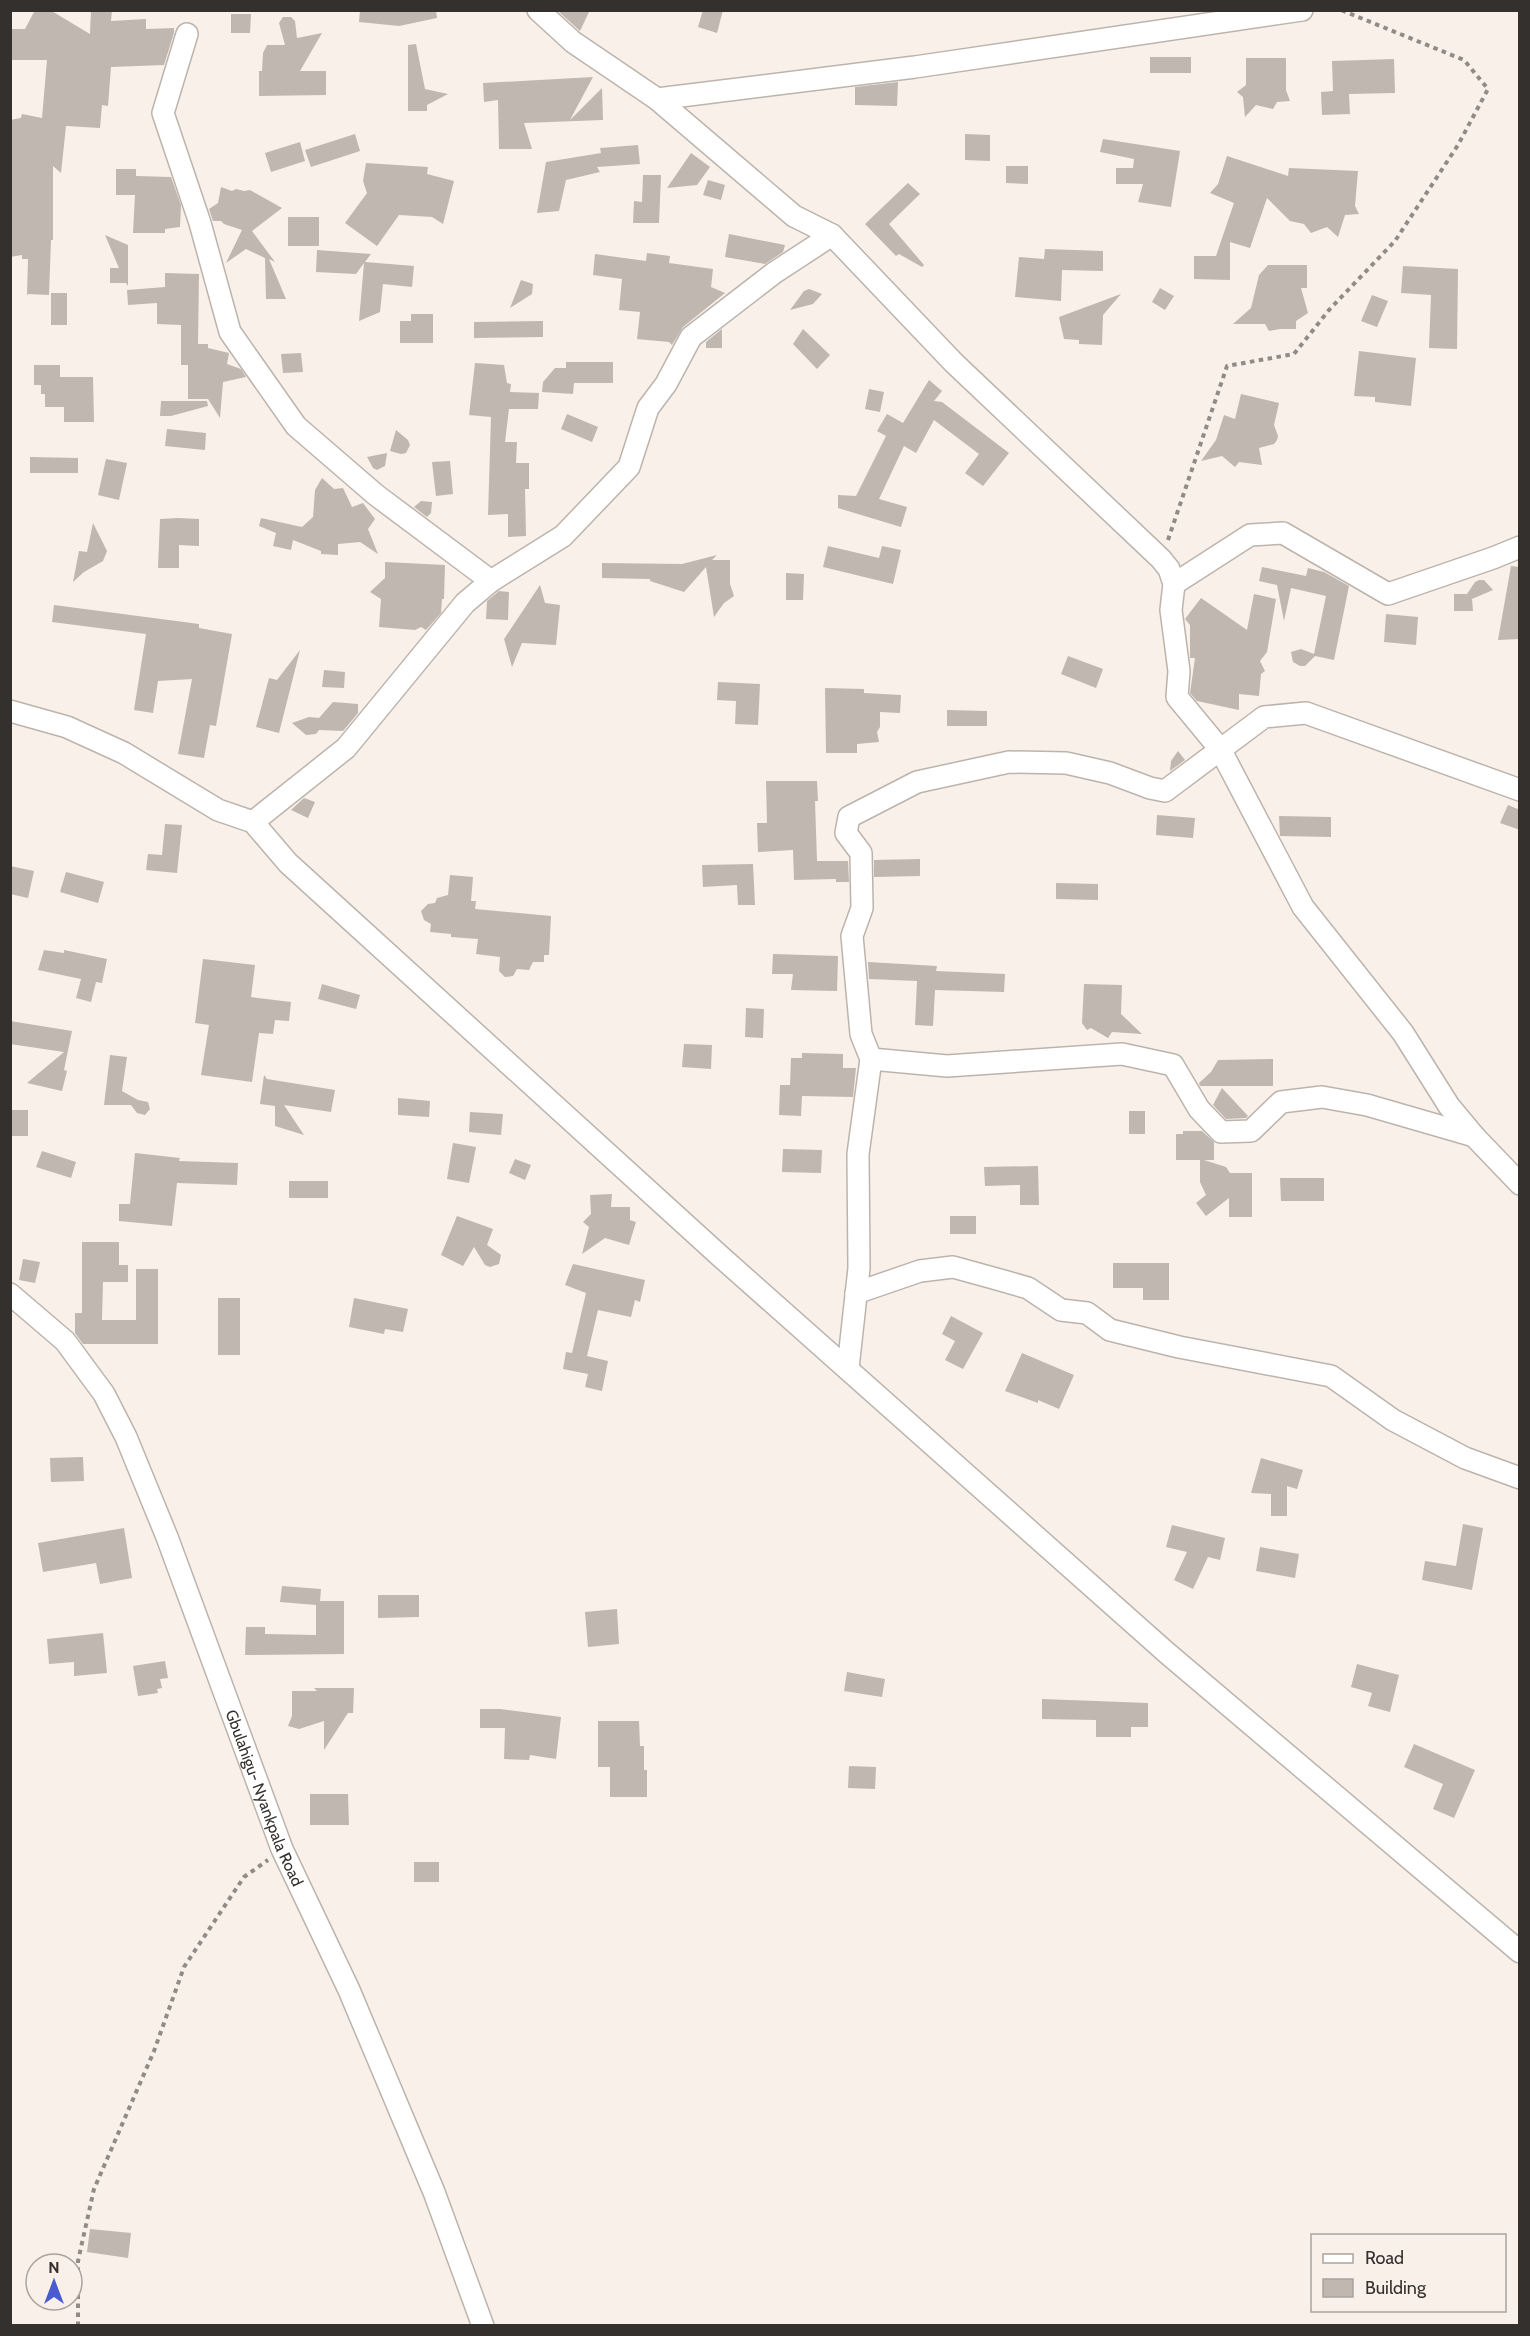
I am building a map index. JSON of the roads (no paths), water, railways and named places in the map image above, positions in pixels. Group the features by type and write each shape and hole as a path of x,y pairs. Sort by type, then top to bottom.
{"street":[{"path":"538,10 573,42 657,99 794,216 832,235 954,363 1161,559 1169,569 1174,584 1171,609 1179,671 1177,697 1220,749 1303,907 1403,1034 1449,1107 1473,1136 1520,1184"},
{"path":"657,99 915,67 1302,10"},
{"path":"187,34 163,113 200,224 230,332 296,426 376,495 491,580"},
{"path":"253,822 346,748 465,603 491,580 563,536 629,467 648,408 666,384 691,337 774,273 832,235"},
{"path":"1174,584 1250,535 1283,532 1388,594 1520,547"},
{"path":"10,711 68,727 115,748 218,810 253,822 288,863 720,1256 1167,1653 1520,1952"},
{"path":"848,1368 859,1268 858,1154 871,1059 861,1034 852,936 862,908 861,853 846,833 849,817 917,782 1009,762 1066,763 1110,773 1150,788 1165,790 1264,717 1306,712 1520,790"},
{"path":"871,1059 947,1066 1122,1053 1173,1065 1199,1109 1221,1132 1251,1131 1281,1102 1322,1097 1367,1105 1473,1136"},
{"path":"856,1293 920,1271 953,1267 973,1272 1028,1288 1061,1310 1087,1313 1110,1330 1179,1347 1331,1376 1393,1420 1465,1458 1520,1478"},
{"name":"Gbulahigu- Nyankpala Road","path":"10,1294 66,1341 104,1395 126,1437 167,1537 282,1849 349,1990 435,2192 483,2325"}]}
